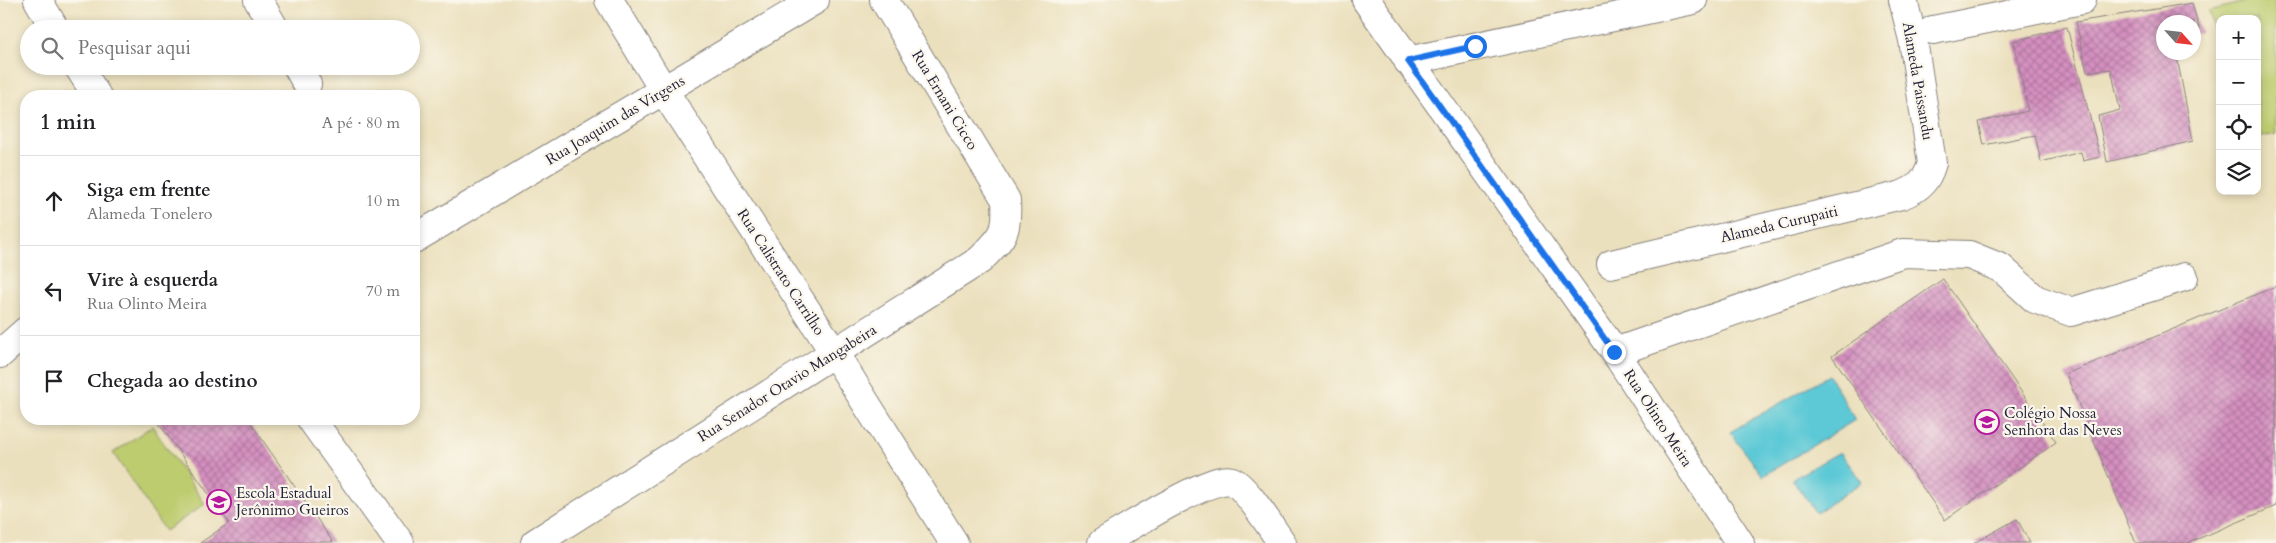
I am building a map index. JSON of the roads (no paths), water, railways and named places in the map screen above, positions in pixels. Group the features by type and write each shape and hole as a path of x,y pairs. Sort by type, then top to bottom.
{"street":[{"path":"38,0 50,20"},
{"path":"258,0 270,20"},
{"name":"Rua Calistrato Carrilho","path":"609,0 664,91 835,354 954,543"},
{"name":"Rua Joaquim das Virgens","path":"420,235 815,0"},
{"name":"Rua Ernani Cicco","path":"884,0 1006,200"},
{"name":"Rua Olinto Meira","path":"1366,0 1614,352 1740,543"},
{"name":"Alameda Paissandu","path":"1903,0 1913,40 1932,163"},
{"path":"1933,30 2082,0"},
{"path":"1408,61 1685,1"},
{"path":"84,75 93,90"},
{"name":"Alameda Curupaiti","path":"1610,264 1902,195 1922,184 1928,175 1932,163"},
{"name":"Rua Senador Otavio Mangabeira","path":"535,543 835,354 980,260 1003,236 1008,223 1006,200"},
{"path":"1614,352 1903,253 1969,255 2001,268 2036,299 2072,312 2184,277"},
{"path":"0,354 20,336"},
{"path":"315,425 400,543"},
{"path":"1102,543 1200,486 1219,480 1231,480 1243,490 1282,543"}],"water":[{"path":"1829,375 1855,420 1763,476 1730,432"},
{"path":"1840,452 1862,482 1816,513 1792,479"}],"place":[{"name":"Colégio Nossa Senhora das Neves","path":"1987,422"},
{"name":"Escola Estadual Jerônimo Gueiros","path":"219,502"}]}
